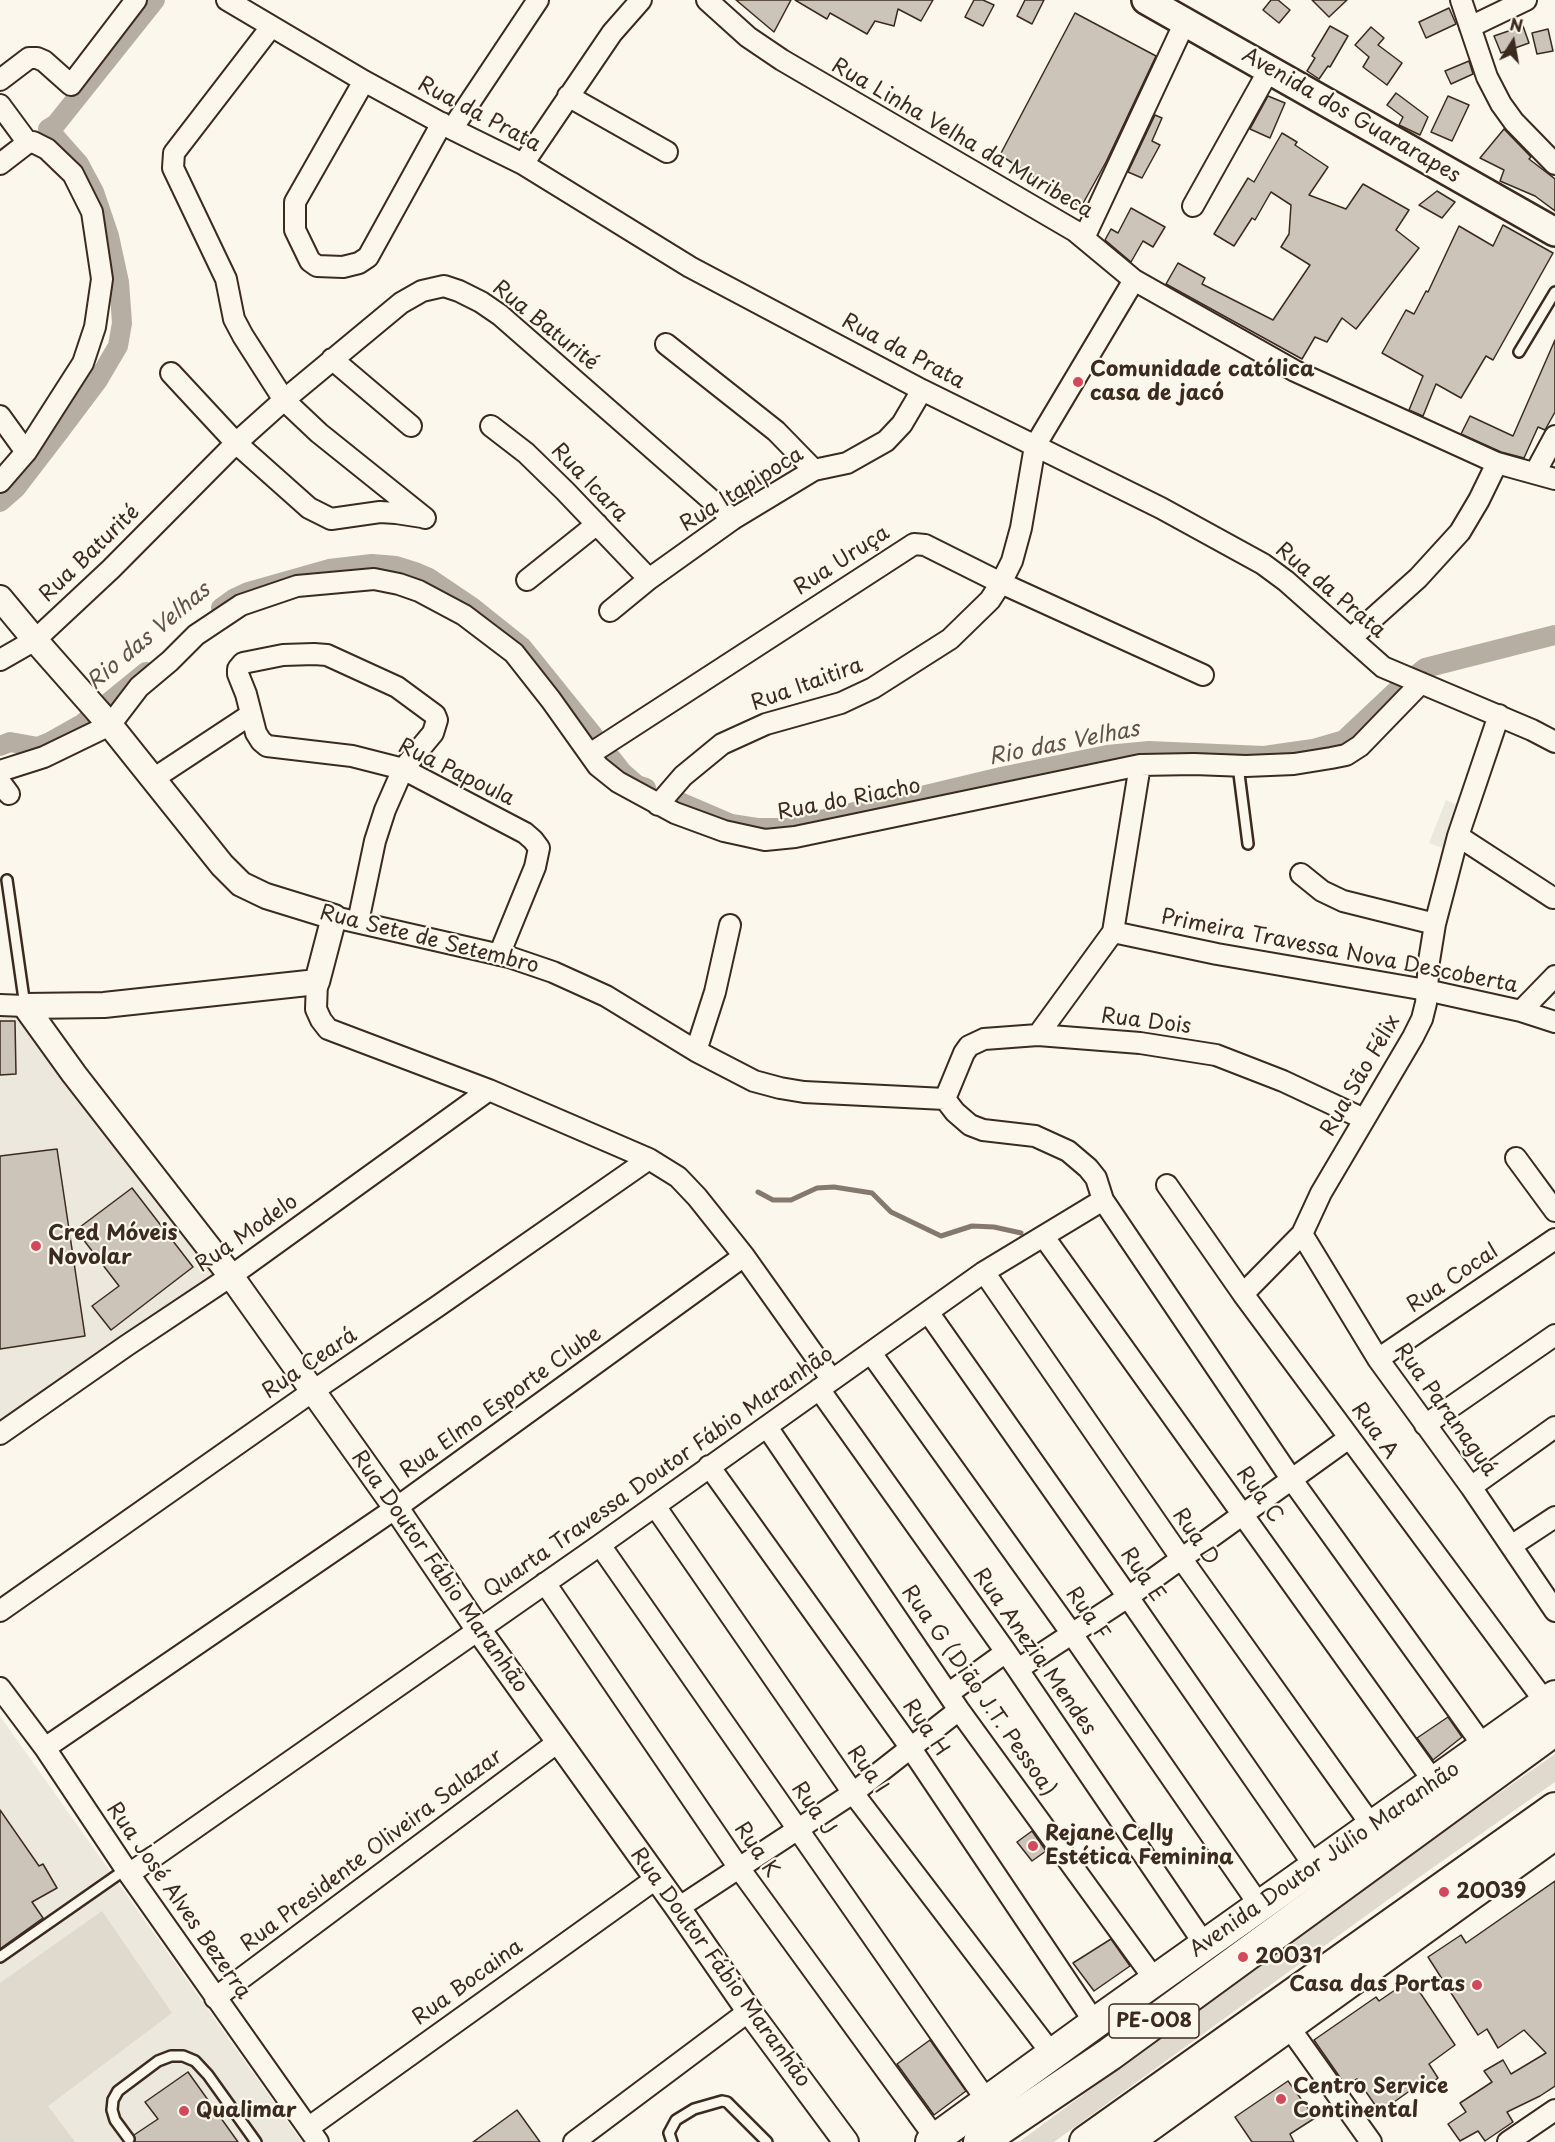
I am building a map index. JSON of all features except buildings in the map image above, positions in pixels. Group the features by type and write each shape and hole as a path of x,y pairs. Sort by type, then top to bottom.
{"highway":[{"name":"Avenida Doutor Júlio Maranhão","path":"980,2142 1110,2054 1552,1709"},
{"name":"PE-008","path":"1086,2142 1555,1809"}],"main road":[{"name":"Avenida dos Guararapes","path":"1146,0 1555,232"},
{"name":"Avenida Doutor Júlio Maranhão","path":"933,2140 1484,1747 1552,1709"},
{"path":"1127,2142 1555,1834"}],"street":[{"path":"0,80 29,58 37,58 44,61 71,85 136,0"},
{"name":"Rua da Prata","path":"228,0 364,81 523,164 690,267 922,390 1161,508 1263,564 1286,581 1383,667 1499,715 1555,742"},
{"path":"364,81 295,202 296,230 310,261 317,266 343,267 368,257 447,126 538,0"},
{"path":"523,164 612,33 641,0"},
{"name":"Rua Linha Velha da Muribeca","path":"708,0 748,37 782,60 1075,231 1134,280 1295,371 1497,463 1555,479"},
{"path":"1461,0 1488,77 1502,104 1514,122 1555,164"},
{"path":"1470,27 1526,0"},
{"path":"1084,238 1185,22"},
{"path":"171,373 236,442 309,508 319,514 331,519 380,512 425,518 319,433 284,400 234,319 226,279 173,168 174,153 271,27"},
{"path":"1193,206 1269,70"},
{"path":"568,96 667,152"},
{"path":"0,105 27,143"},
{"path":"0,164 27,143 35,142 47,149 73,174 92,212 102,279 95,327 83,363 26,452 0,482"},
{"path":"1035,446 1134,280"},
{"name":"Rua Baturité","path":"0,660 35,640 111,568 236,442 332,359 401,303 422,291 444,286 459,291 500,315 733,519"},
{"path":"666,344 776,431 814,470"},
{"path":"332,359 411,426"},
{"name":"Rua Itapipoca","path":"610,611 649,579 733,519 814,470 847,463 886,441 902,424 922,390"},
{"path":"0,416 26,452"},
{"name":"Rua Icara","path":"491,426 526,453 649,579"},
{"path":"1536,473 1555,436"},
{"name":"Rua Itaitira","path":"663,799 683,776 722,744 766,724 841,703 873,688 950,639 990,600 1012,561 1021,528 1035,446"},
{"path":"1352,638 1418,578 1460,532 1497,463"},
{"path":"527,580 597,524"},
{"name":"Rua Uruça","path":"590,754 915,544 925,545 1001,583 1203,675"},
{"name":"Rua do Riacho","path":"106,721 196,635 241,605 297,586 374,579 419,591 464,615 514,653 598,766 618,782 663,799 724,831 765,840 795,837 1140,765 1294,764 1346,755 1360,746 1414,680"},
{"name":"Rua Sete de Setembro","path":"0,598 106,721 222,865 241,884 266,896 334,917 500,955 553,972 606,996 696,1051 743,1076 780,1088 829,1094 945,1099"},
{"path":"153,779 250,715 246,694 238,674 240,665 250,660 284,655 327,656 350,664 397,687 431,711 437,720 433,733 403,769 388,801 375,841 358,922"},
{"name":"Rua Papoula","path":"250,715 256,733 267,746 352,756 403,769 525,833 534,840 539,848 535,867 500,955"},
{"name":"Rua São Félix","path":"1243,1294 1302,1234 1321,1193 1413,1037 1424,1011 1435,924 1458,836 1499,715"},
{"path":"0,771 44,757 106,721"},
{"path":"1038,1035 1113,932 1140,765"},
{"path":"1458,836 1552,898"},
{"path":"1301,874 1322,891 1343,901 1435,924"},
{"path":"0,1005 104,1005 317,982 334,917"},
{"path":"696,1051 715,992 730,925"},
{"name":"Primeira Travessa Nova Descoberta","path":"1113,932 1217,954 1426,990 1521,1011 1555,1022"},
{"path":"1521,1011 1555,976"},
{"name":"Rua Anezia Mendes","path":"317,982 316,1009 328,1029 489,1090 649,1159 678,1177 697,1197 744,1256 826,1385 1205,1945"},
{"name":"Rua Doutor Fábio Maranhão","path":"25,1006 74,1074 231,1275 558,1742 657,1878 749,2011 846,2142"},
{"name":"Rua Dois","path":"945,1099 969,1046 984,1039 1038,1035 1140,1043 1216,1055 1283,1081 1364,1119"},
{"name":"Rua Modelo","path":"0,1434 231,1275 489,1090"},
{"path":"945,1099 955,1112 970,1125 998,1132 1035,1136 1068,1151 1088,1168 1096,1178 1103,1200 1292,1480 1484,1747"},
{"path":"1516,1158 1555,1211"},
{"name":"Rua Ceará","path":"0,1611 649,1159"},
{"name":"Rua A","path":"1167,1185 1243,1294 1552,1709"},
{"name":"Quarta Travessa Doutor Fábio Maranhão","path":"128,1872 600,1545 984,1272 1103,1200"},
{"name":"Rua Paranaguá","path":"1302,1234 1378,1359 1471,1487 1555,1611"},
{"name":"Rua C","path":"1044,1237 1434,1782"},
{"name":"Rua Cocal","path":"1378,1359 1555,1239"},
{"name":"Rua Elmo Esporte Clube","path":"45,1748 396,1508 744,1256"},
{"name":"Rua D","path":"984,1272 1181,1558 1372,1826"},
{"name":"Rua E","path":"928,1312 1315,1867"},
{"path":"1425,1425 1555,1335"},
{"name":"Rua F","path":"871,1353 1072,1634 1260,1906"},
{"name":"Rua G (Dião J.T. Pessoa)","path":"767,1427 954,1702 1155,1980"},
{"path":"1471,1487 1555,1427"},
{"path":"1018,1669 1128,1597 1349,1438"},
{"name":"Rua H","path":"709,1466 910,1748 1095,2023"},
{"name":"Rua I","path":"655,1506 853,1793 1052,2054"},
{"path":"1511,1546 1555,1517"},
{"name":"Rua J","path":"600,1545 987,2101"},
{"name":"Rua K","path":"545,1583 739,1868 933,2140"},
{"path":"678,1908 853,1793 910,1748 1006,1652"},
{"name":"Rua José Alves Bezerra","path":"0,1688 45,1748 214,1998 313,2135"},
{"name":"Rua Presidente Oliveira Salazar","path":"214,1998 558,1742"},
{"name":"Rua Bocaina","path":"313,2135 657,1878"},
{"path":"574,2142 749,2011"},
{"path":"1289,2027 1371,2142"},
{"path":"1508,2142 1555,2110"}],"lane":[{"path":"1520,352 1555,292"},
{"path":"1238,766 1248,844"},
{"path":"7,880 25,1006"},
{"path":"0,1957 128,1872"},
{"path":"129,2139 115,2120 112,2110 113,2100 118,2091 158,2061 171,2056 183,2056 195,2061 208,2075 256,2142"},
{"path":"672,2142 669,2133 676,2120 694,2109 722,2101 727,2102 766,2142"}],"shaded area":[{"path":"1446,800 1469,810 1451,851 1429,843"},
{"path":"0,1010 26,1012 226,1275 0,1423"},
{"path":"0,1716 302,2142 0,2142"},
{"path":"1555,1754 1555,1782 1418,1878 1054,2142 1019,2142 1358,1892"},
{"path":"102,1911 172,2013 48,2106 75,2142 0,2142 0,1983"}],"waterway":[{"path":"0,502 16,488 59,432 98,380 118,346 122,323 119,282 109,236 94,192 79,164 48,129 56,124 155,0"},
{"name":"Rio das Velhas","path":"221,608 248,592 329,569 372,564 396,566 415,572 429,578 472,607 522,647 593,735"},
{"name":"Rio das Velhas","path":"668,797 731,824 757,828 788,828 1001,777 1107,755 1149,751 1264,756 1313,749 1344,740 1396,691 1425,668 1555,635"},
{"name":"Rio das Velhas","path":"0,746 10,742 38,747 50,742 82,724 146,672"},
{"name":"Rio das Velhas","path":"611,758 637,785 646,788"},
{"path":"758,1192 773,1200 791,1200 817,1188 834,1187 872,1193 891,1212 941,1236 972,1226 994,1227 1021,1233"}],"place":[{"name":"Comunidade católica casa de jacó","path":"1078,382"},
{"name":"Cred Móveis Novolar","path":"36,1246"},
{"name":"Rejane Celly Estética Feminina","path":"1033,1846"},
{"name":"20039","path":"1444,1892"},
{"name":"20031","path":"1243,1957"},
{"name":"Casa das Portas","path":"1477,1985"},
{"name":"Centro Service Continental","path":"1281,2099"},
{"name":"Qualimar","path":"184,2111"}]}
